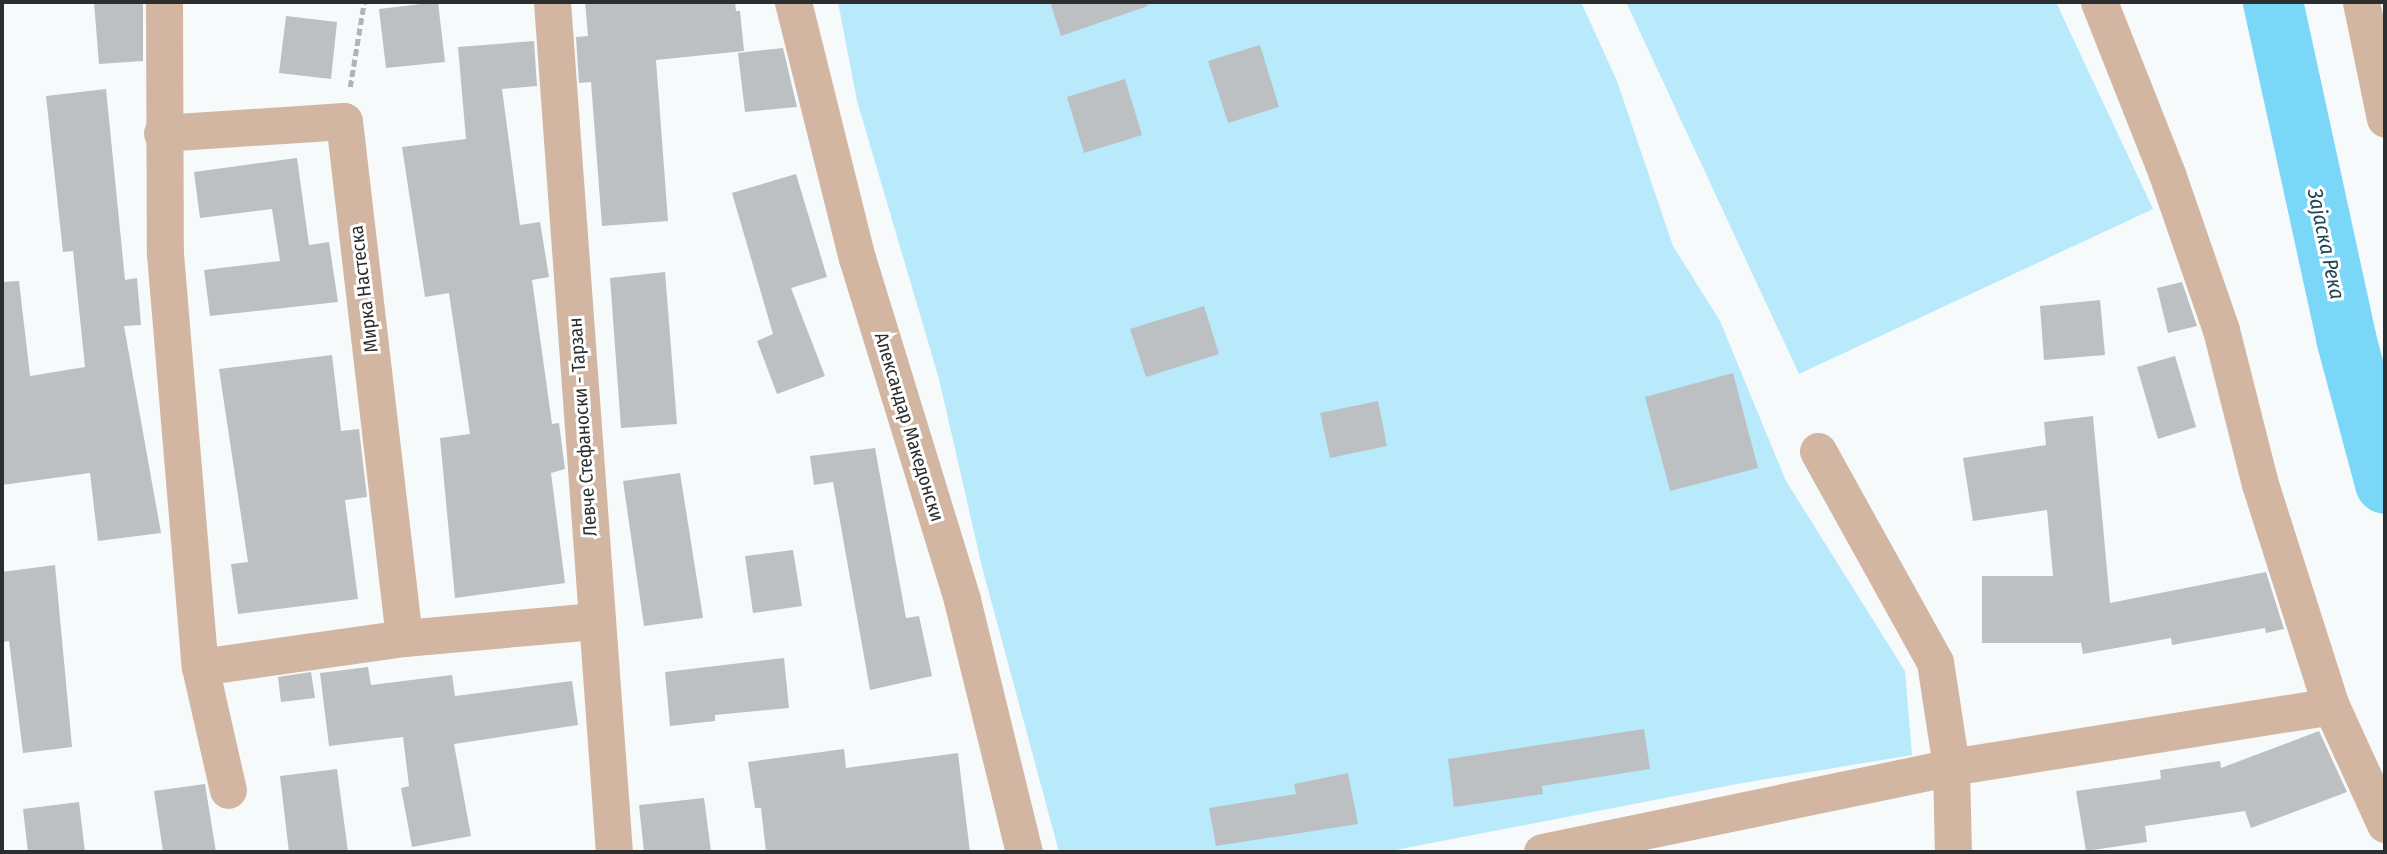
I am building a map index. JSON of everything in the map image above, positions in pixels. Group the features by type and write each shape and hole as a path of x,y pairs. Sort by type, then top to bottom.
{"street":[{"path":"164,2 162,133 165,254 200,667 228,790"},
{"name":"Левче Стефаноски - Тарзан","path":"552,2 594,621 614,852"},
{"name":"Александар Македонски","path":"793,2 857,258 962,600 1024,852"},
{"path":"2099,2 2167,174 2221,330 2260,484 2331,706 2385,824"},
{"path":"2361,2 2385,119"},
{"path":"162,133 344,121"},
{"name":"Мирка Настеска","path":"344,121 404,638"},
{"path":"1818,451 1935,662 1951,767 1953,852"},
{"path":"200,667 404,638 594,621"},
{"path":"1542,852 1951,767 2331,706"}],"path":[{"path":"344,121 364,2"}],"shaded area":[{"path":"838,2 1581,2 1617,81 1673,246 1720,321 1786,481 1905,671 1912,755 1737,784 1385,852 1059,852 982,567 939,379 857,101"},
{"path":"1626,2 2056,2 2153,209 1799,374"}],"building":[{"path":"94,2 143,2 143,61 99,64"},
{"path":"438,2 445,62 386,68 379,9"},
{"path":"585,2 735,2 736,11 740,11 744,51 656,60 668,221 602,226 591,82 579,83 576,37 588,36"},
{"path":"1050,2 1147,2 1148,6 1061,36"},
{"path":"286,16 337,22 331,79 279,73"},
{"path":"534,41 537,86 502,89 520,225 540,222 549,277 532,280 552,424 559,423 565,469 551,473 565,583 455,598 440,438 470,434 449,293 425,297 402,147 466,139 458,47"},
{"path":"1260,45 1279,107 1228,123 1208,61"},
{"path":"783,48 797,107 745,112 738,53"},
{"path":"1125,79 1142,135 1084,153 1067,97"},
{"path":"106,89 125,280 137,278 141,325 124,326 161,533 98,541 90,473 2,485 2,282 19,281 30,376 85,367 73,251 63,252 46,96"},
{"path":"297,158 309,245 329,242 338,302 210,316 204,270 280,261 272,209 200,218 194,172"},
{"path":"796,174 827,277 791,288 825,376 777,394 757,341 773,334 732,193"},
{"path":"665,272 677,424 621,428 610,278"},
{"path":"2182,282 2197,326 2168,333 2157,288"},
{"path":"2100,300 2105,355 2044,360 2040,306"},
{"path":"1204,306 1219,354 1146,377 1130,329"},
{"path":"332,355 341,431 359,429 367,497 345,500 358,599 238,614 231,564 248,562 219,369"},
{"path":"2175,356 2196,427 2158,439 2137,367"},
{"path":"1733,373 1758,468 1670,491 1645,397"},
{"path":"1378,401 1387,446 1330,458 1320,413"},
{"path":"2093,416 2110,603 2266,572 2284,629 2266,633 2265,628 2172,645 2171,638 2083,654 2081,643 1982,643 1982,576 2053,576 2047,510 1973,521 1963,458 2046,445 2044,422"},
{"path":"875,448 906,618 919,616 932,676 870,690 833,482 814,485 810,456"},
{"path":"680,473 703,618 644,626 623,481"},
{"path":"793,550 802,606 753,613 745,556"},
{"path":"55,565 72,747 23,753 9,641 3,642 2,572"},
{"path":"784,658 789,708 715,715 715,721 670,726 665,672"},
{"path":"368,667 371,685 452,675 455,696 572,681 578,725 454,744 471,836 412,847 401,788 409,786 403,737 329,746 320,673"},
{"path":"311,672 315,698 281,702 278,677"},
{"path":"1644,729 1650,769 1542,786 1543,794 1454,807 1448,759"},
{"path":"2319,731 2347,792 2251,828 2245,811 2145,826 2147,842 2086,851 2076,791 2161,779 2160,770 2220,761 2221,768"},
{"path":"844,749 846,768 958,753 970,852 766,852 761,808 755,808 748,762"},
{"path":"337,769 348,852 289,852 280,776"},
{"path":"1348,773 1358,824 1216,846 1209,808 1296,794 1294,784"},
{"path":"205,784 216,852 163,852 154,791"},
{"path":"704,798 711,852 644,852 639,805"},
{"path":"79,802 85,852 28,852 23,809"}],"waterway":[{"name":"Зајаска Река","path":"2273,2 2346,338 2385,484"}]}
